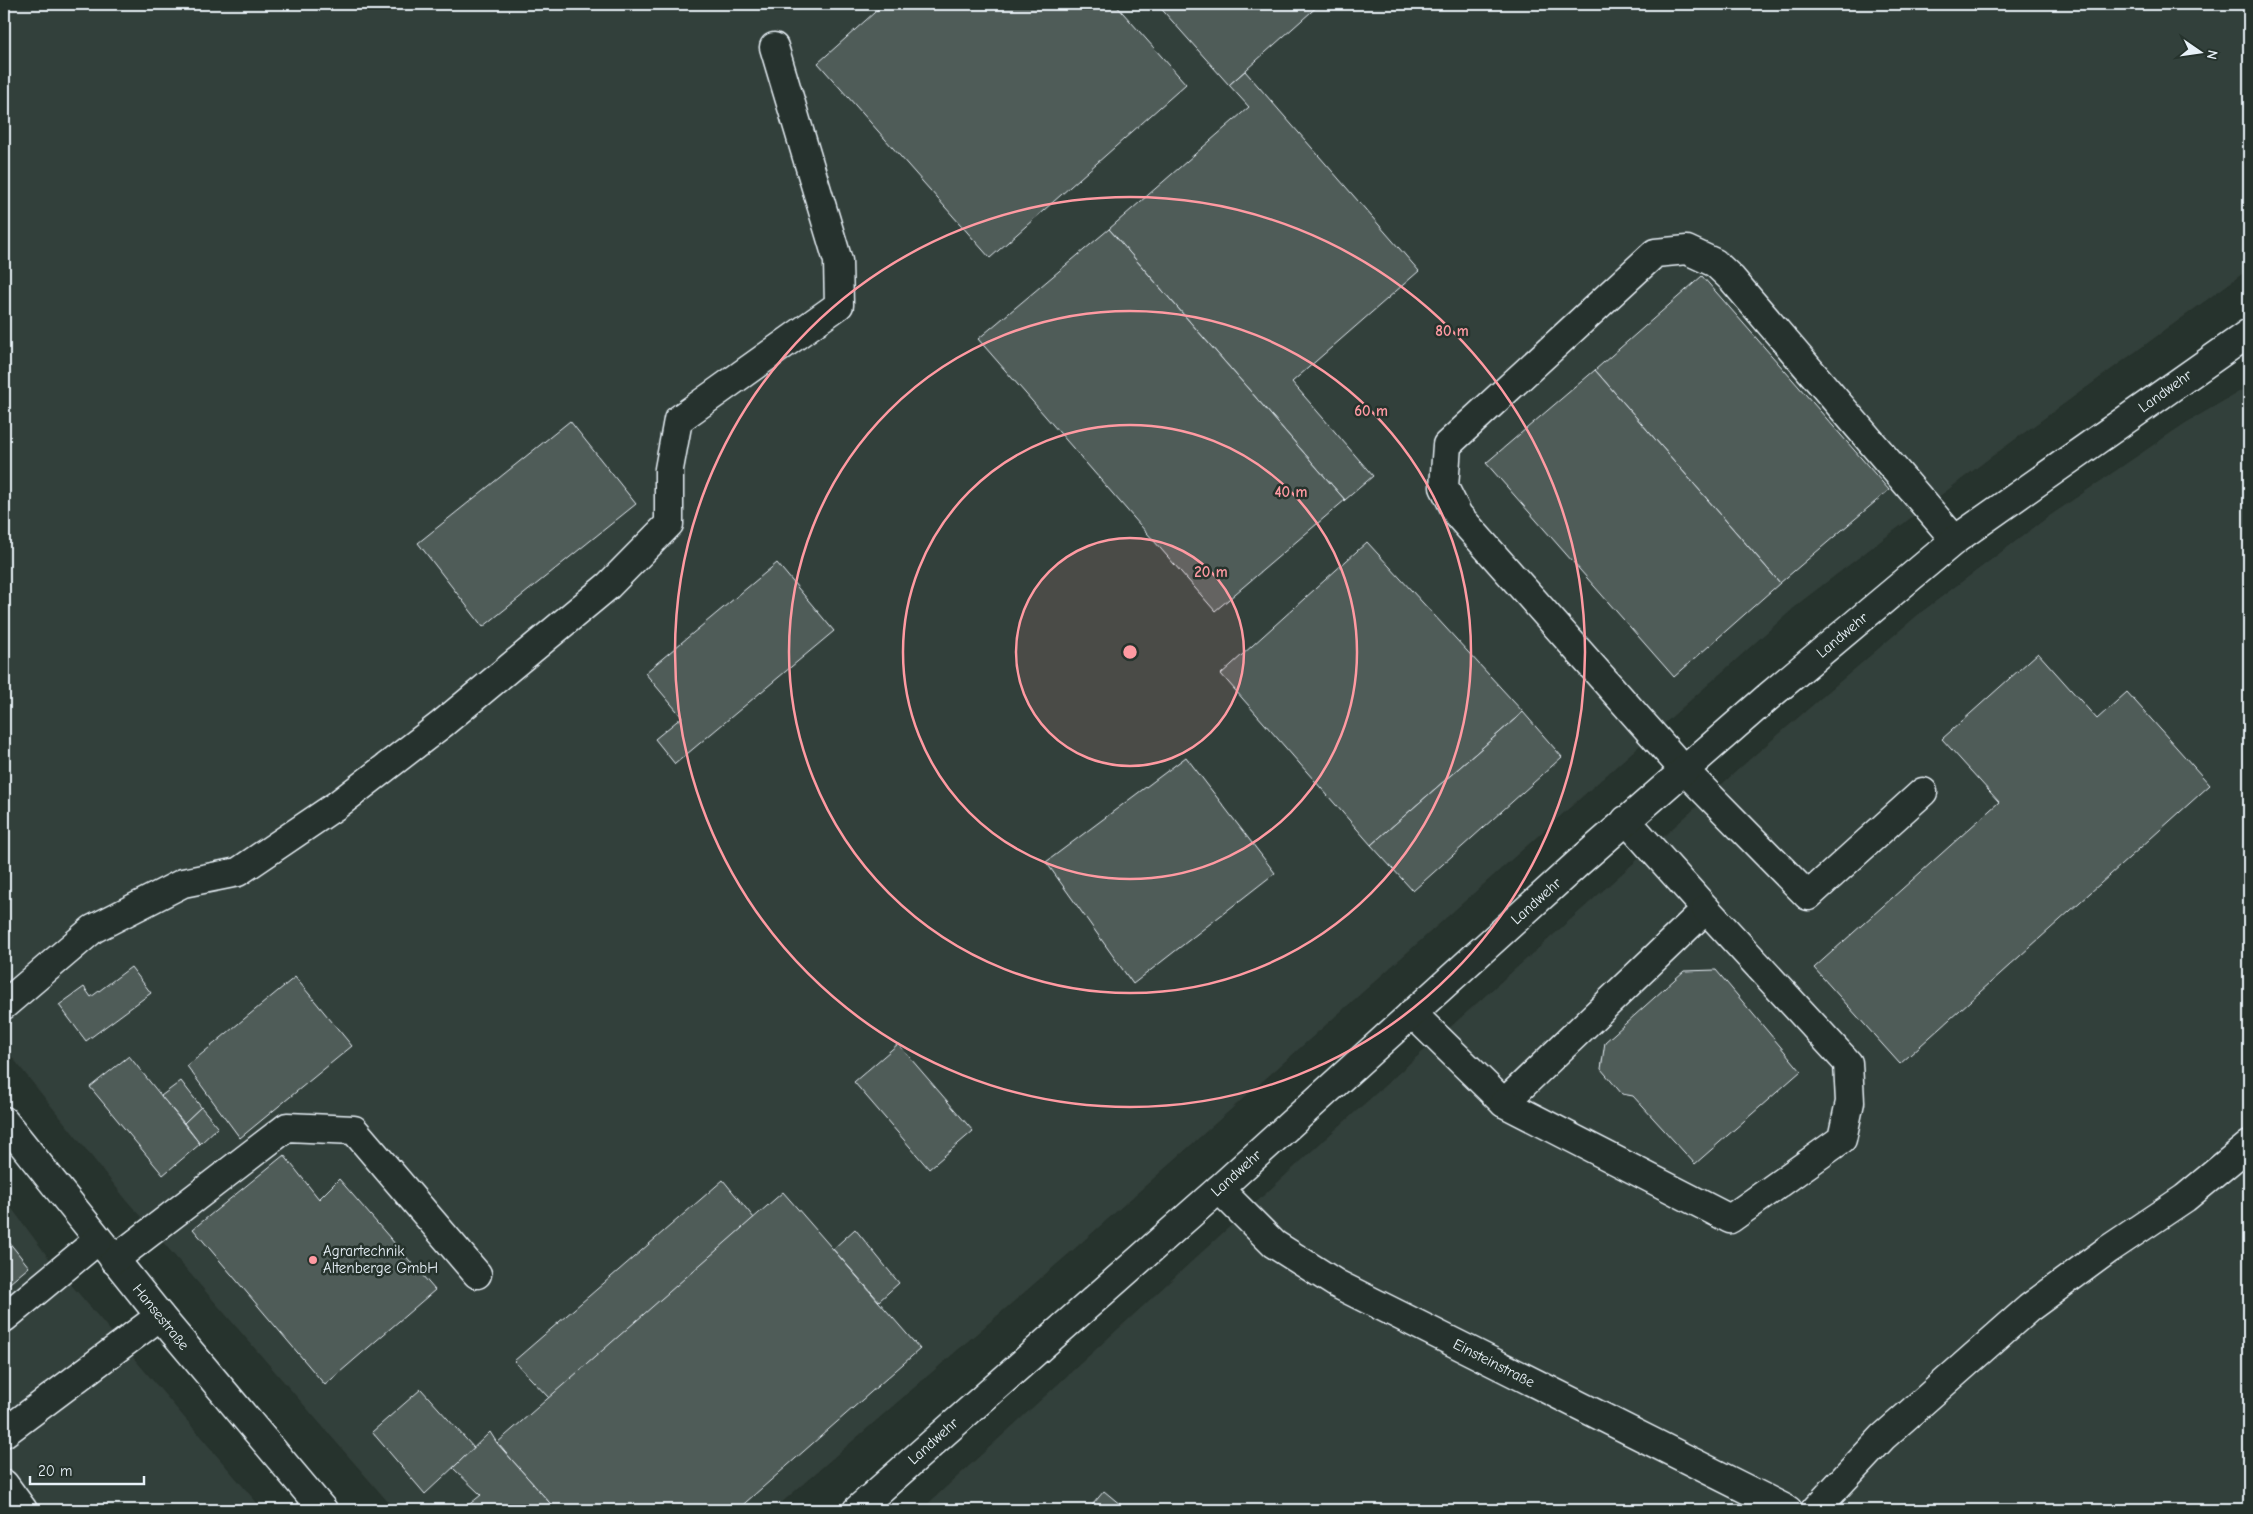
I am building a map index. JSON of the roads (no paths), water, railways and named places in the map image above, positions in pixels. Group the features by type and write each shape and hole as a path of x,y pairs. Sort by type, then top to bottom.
{"main road":[{"path":"4,1005 93,928 182,883 238,872 337,805 442,724 600,592 668,524 669,469 678,420 839,306 838,261 774,47"},
{"path":"1923,792 1808,896 1684,770 1458,515 1444,487 1447,445 1655,253 1687,250 1715,263 1732,279 1955,540"},
{"name":"Landwehr","path":"857,1510 1219,1189 1626,820 1775,690 1955,540 2249,333"},
{"path":"1412,1013 1504,1103 1730,1219 1842,1139 1850,1102 1848,1063 1626,820"},
{"path":"1504,1103 1706,909"},
{"name":"Hansestraße","path":"4,1121 160,1316 323,1510"},
{"path":"4,1318 287,1127 354,1130 477,1274"},
{"path":"1815,1510 1883,1437 2029,1308 2109,1249 2185,1198 2249,1145"},
{"name":"Einsteinstraße","path":"1219,1189 1274,1244 1337,1284 1788,1510"},
{"path":"4,1433 160,1316"},
{"path":"4,1484 23,1510"}],"place":[{"name":"Agrartechnik Altenberge GmbH","path":"313,1260"}]}
